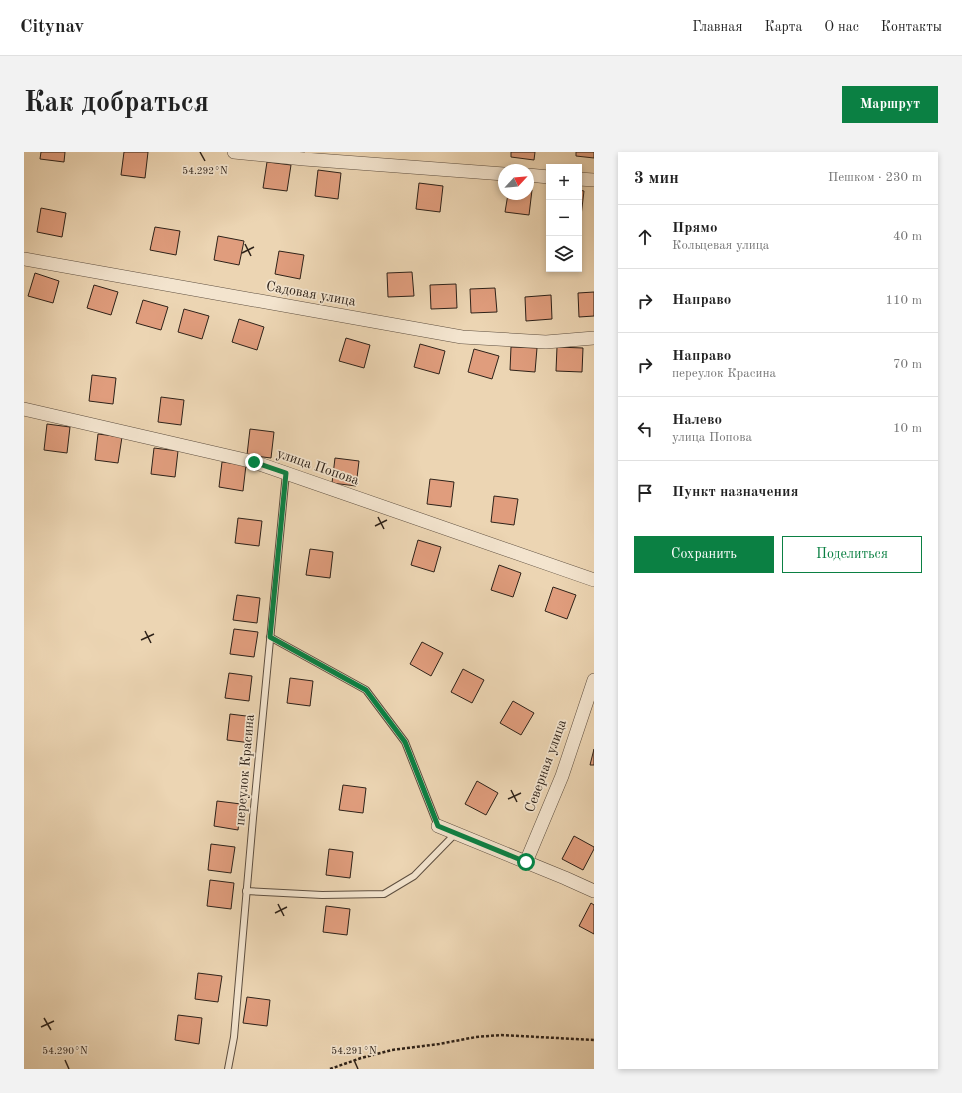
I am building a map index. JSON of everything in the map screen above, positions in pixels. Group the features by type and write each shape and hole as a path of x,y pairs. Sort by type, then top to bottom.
{"street":[{"path":"234,152 304,159 498,174"},
{"path":"534,176 546,177"},
{"path":"582,179 594,180"},
{"name":"Садовая улица","path":"24,259 462,337 546,342 594,338"},
{"name":"улица Попова","path":"24,409 254,462 590,576"},
{"name":"Северная улица","path":"526,862 562,776 594,680"},
{"path":"438,826 594,891"}],"lane":[{"name":"переулок Красина","path":"228,1069 234,1038 246,891 286,473"},
{"path":"270,637 366,690 405,742 438,826"},
{"path":"246,891 322,895 384,894 414,876 456,833"}],"path":[{"path":"330,1069 361,1058 392,1050 439,1044 476,1037 501,1035 594,1040"}],"building":[{"path":"41,152 65,152 64,162 40,159"},
{"path":"124,152 148,152 145,178 121,175"},
{"path":"511,152 535,152 534,160 511,157"},
{"path":"576,152 594,152 594,158 576,156"},
{"path":"267,162 291,165 287,191 263,188"},
{"path":"318,170 341,173 338,199 315,196"},
{"path":"419,183 443,186 440,212 416,209"},
{"path":"582,191 584,191 582,208"},
{"path":"507,200 531,200 529,215 505,212"},
{"path":"41,208 66,213 62,237 37,232"},
{"path":"155,227 180,231 176,255 150,250"},
{"path":"218,236 244,241 239,265 214,260"},
{"path":"279,251 304,255 300,279 275,274"},
{"path":"412,272 414,296 388,297 387,273"},
{"path":"35,273 59,281 53,303 28,296"},
{"path":"456,284 457,308 431,309 430,285"},
{"path":"94,285 118,292 111,315 87,308"},
{"path":"495,288 497,312 471,313 470,289"},
{"path":"594,292 594,316 579,317 578,293"},
{"path":"551,295 552,319 526,321 525,297"},
{"path":"143,300 168,307 161,330 136,323"},
{"path":"184,309 209,316 202,339 178,332"},
{"path":"239,319 264,327 257,350 232,342"},
{"path":"346,338 370,345 364,368 339,361"},
{"path":"420,344 445,351 439,374 414,367"},
{"path":"511,347 537,348 535,372 510,370"},
{"path":"557,347 583,348 582,372 556,371"},
{"path":"474,349 499,356 492,379 468,372"},
{"path":"92,375 116,378 113,404 89,401"},
{"path":"161,397 184,400 181,425 158,422"},
{"path":"47,424 70,427 67,453 44,450"},
{"path":"250,429 274,432 271,458 247,455"},
{"path":"98,434 122,437 118,463 95,460"},
{"path":"154,448 178,451 175,477 151,474"},
{"path":"335,458 359,461 356,486 332,483"},
{"path":"222,462 246,465 243,491 219,487"},
{"path":"430,479 454,482 451,507 427,504"},
{"path":"494,496 518,499 514,525 491,522"},
{"path":"238,518 262,521 259,546 235,543"},
{"path":"418,540 441,547 434,572 411,565"},
{"path":"310,549 333,552 330,578 306,575"},
{"path":"499,565 521,573 513,597 491,590"},
{"path":"553,587 576,595 567,619 545,611"},
{"path":"237,595 260,598 257,623 233,620"},
{"path":"234,629 258,632 254,657 230,654"},
{"path":"422,642 443,653 431,676 410,664"},
{"path":"463,669 484,680 472,703 451,692"},
{"path":"229,673 252,676 249,701 225,698"},
{"path":"290,678 313,681 310,706 287,703"},
{"path":"513,701 534,713 521,735 500,723"},
{"path":"230,714 254,717 251,743 227,740"},
{"path":"594,749 594,765 590,765"},
{"path":"477,781 498,793 486,815 465,804"},
{"path":"343,785 366,788 363,813 339,810"},
{"path":"217,801 241,804 238,830 214,826"},
{"path":"574,836 594,847 583,870 562,859"},
{"path":"211,844 235,847 231,873 208,870"},
{"path":"329,849 353,852 350,878 326,875"},
{"path":"210,880 234,883 231,909 207,906"},
{"path":"591,903 594,905 594,934 579,926"},
{"path":"326,906 350,909 347,935 323,932"},
{"path":"198,973 222,976 218,1002 195,999"},
{"path":"247,997 270,1000 267,1026 243,1023"},
{"path":"178,1015 202,1018 199,1044 175,1040"}],"route":[{"path":"254,462 286,473 270,637 366,690 405,742 438,826 526,862"}]}
